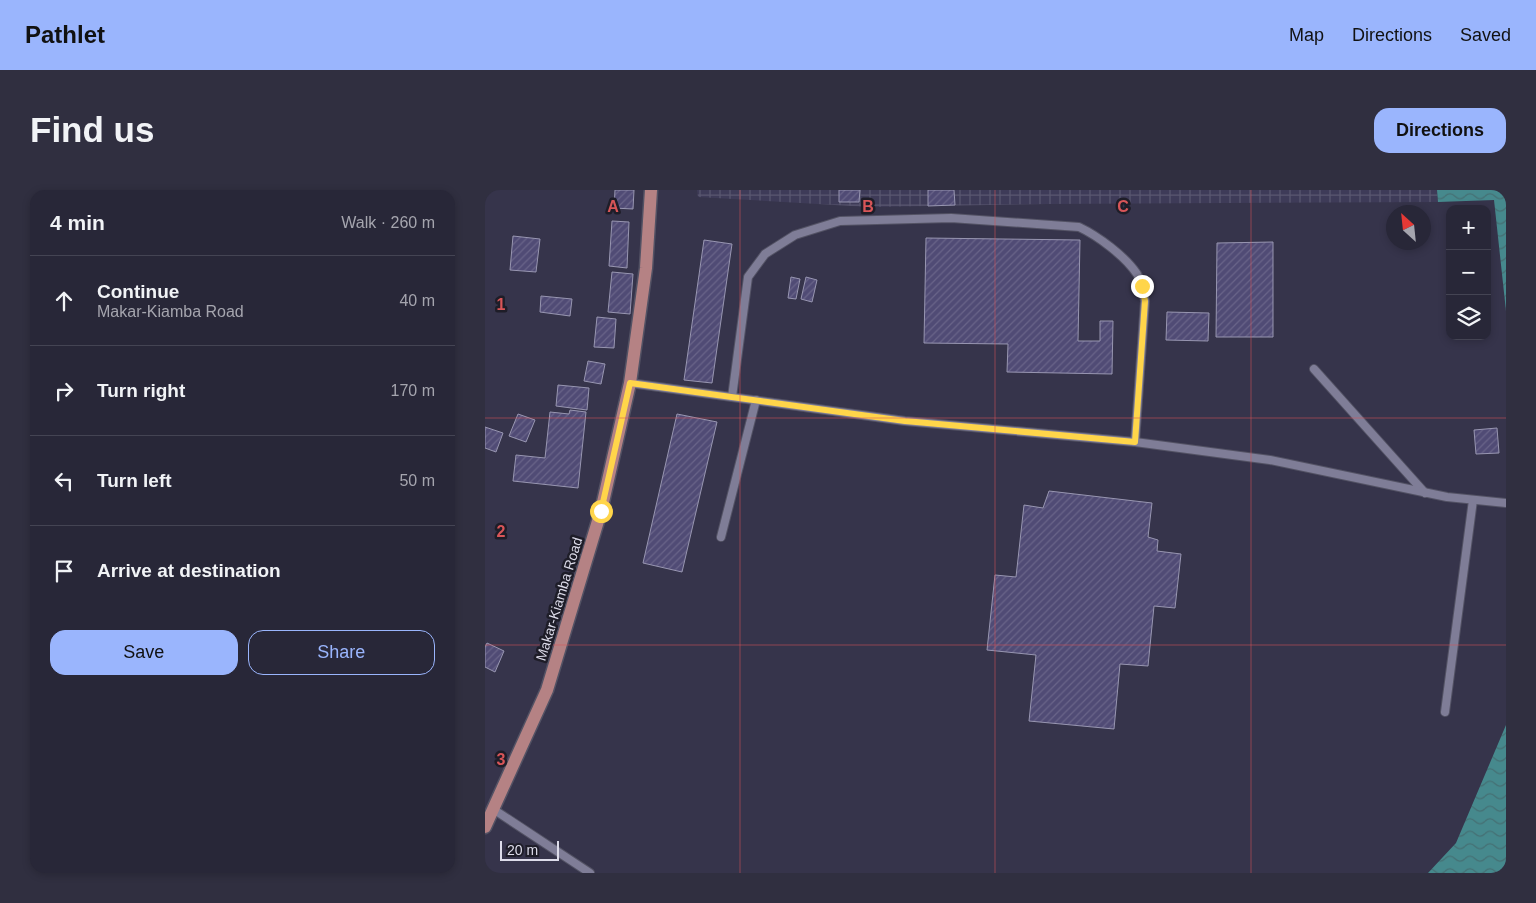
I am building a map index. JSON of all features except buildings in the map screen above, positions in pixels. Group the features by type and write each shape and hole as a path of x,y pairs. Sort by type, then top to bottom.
{"main road":[{"name":"Makar-Kiamba Road","path":"485,827 547,690 601,511 630,383 646,268 651,190"}],"lane":[{"path":"732,397 749,277 765,254 795,235 839,221 951,218 1079,227 1093,233 1121,256 1137,274 1142,286 1145,301 1135,442"},
{"path":"1314,369 1425,493"},
{"path":"630,383 905,421 1135,442 1270,460 1425,493 1506,503"},
{"path":"721,537 757,400"},
{"path":"1445,712 1473,500"},
{"path":"493,809 590,873"}],"shaded area":[{"path":"697,190 1437,190 1438,202 869,207 698,197"}],"water":[{"path":"1437,190 1506,190 1506,311 1494,200 1438,202"},
{"path":"1506,725 1506,873 1428,873 1456,843"}],"route":[{"path":"601,511 630,383 905,421 1135,442 1145,301 1142,286"}]}
